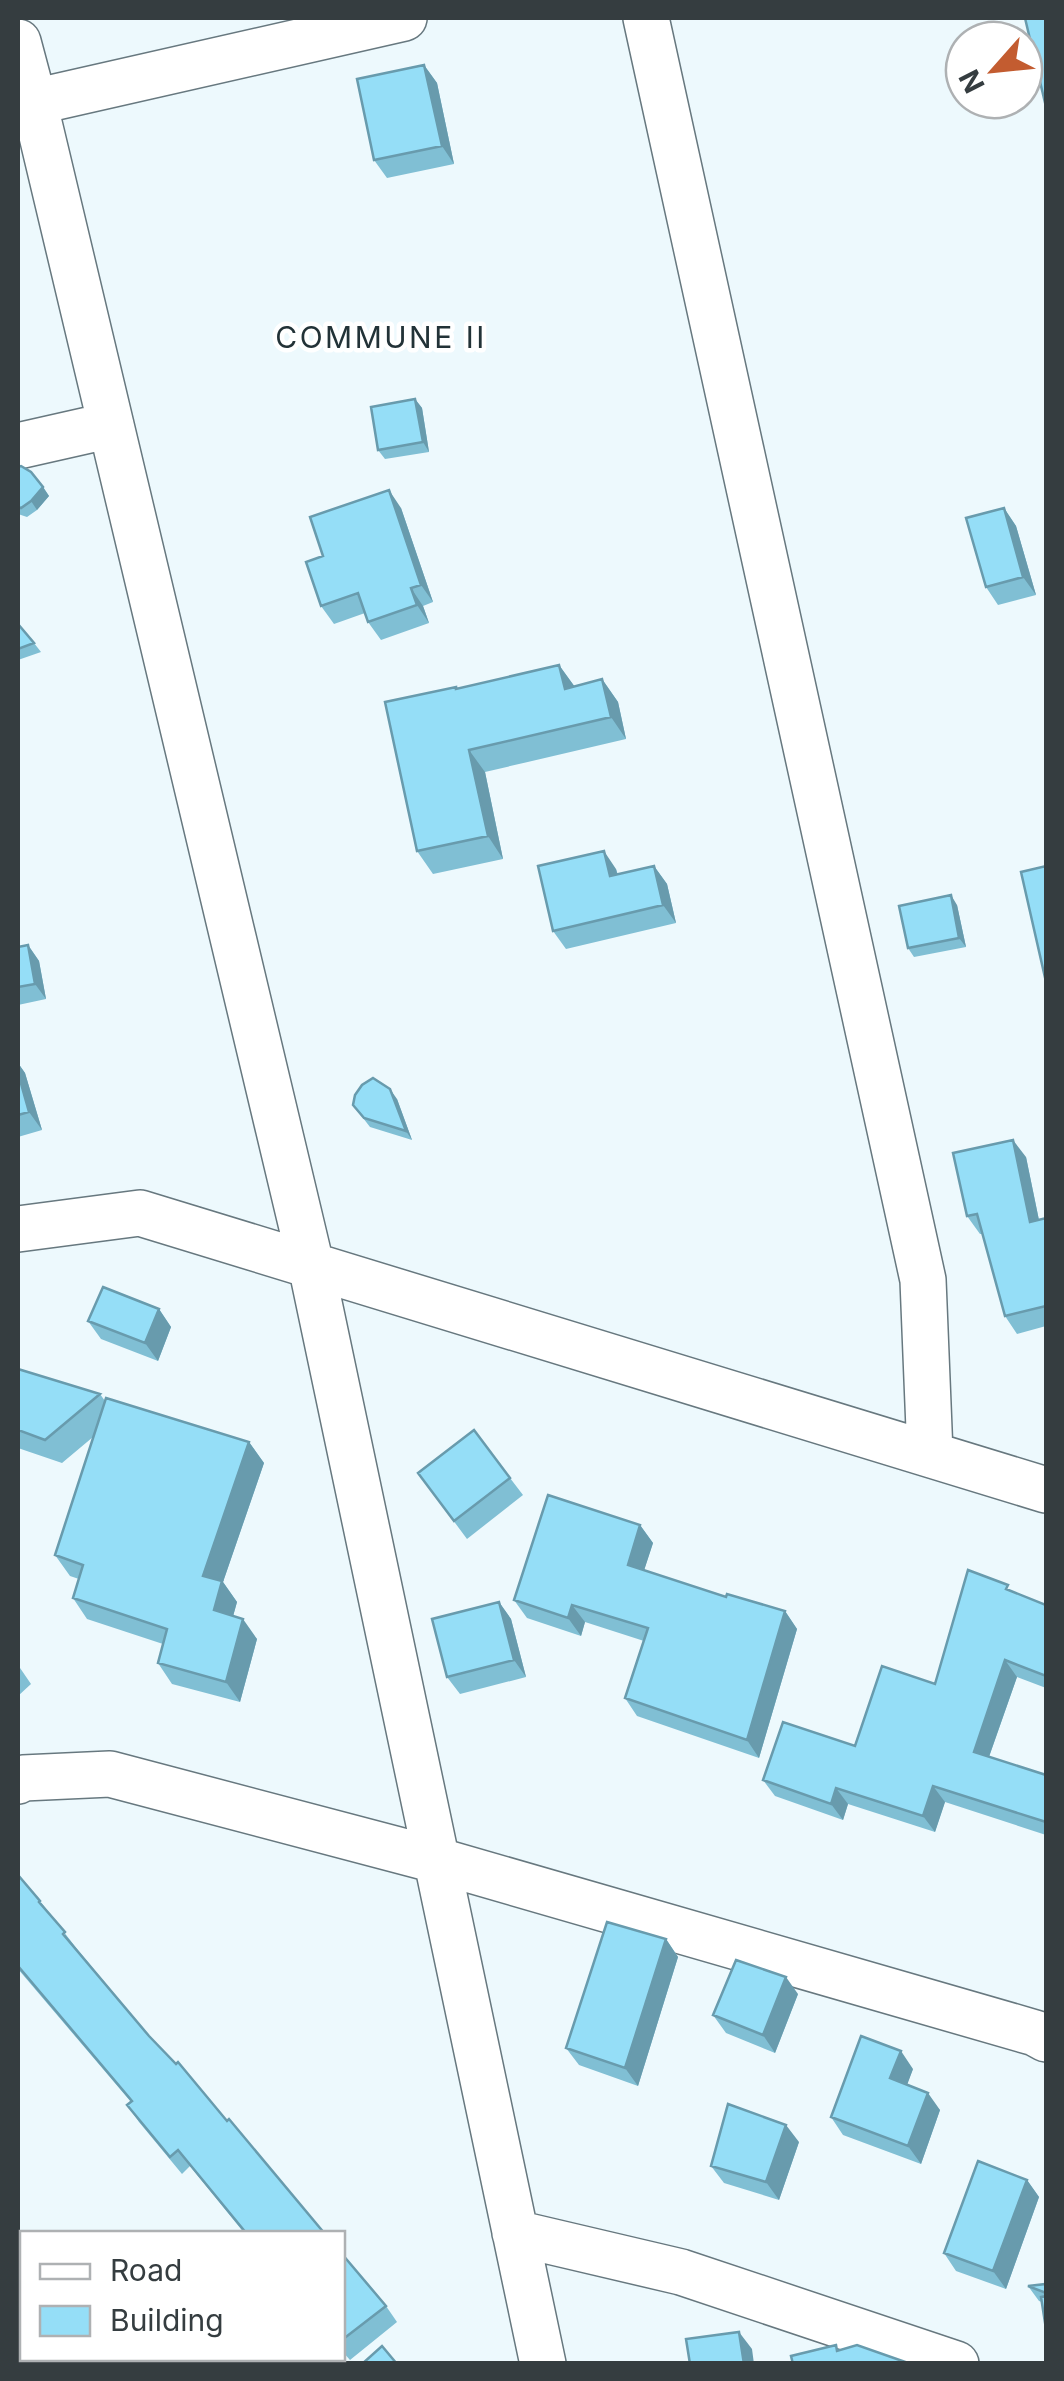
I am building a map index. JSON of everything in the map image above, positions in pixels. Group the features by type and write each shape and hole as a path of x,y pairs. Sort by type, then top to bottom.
{"street":[{"path":"34,102 404,18"},
{"path":"646,18 924,1280 930,1454"},
{"path":"18,42 310,1265 543,2364"},
{"path":"18,446 111,425"},
{"path":"18,1229 140,1214 1046,1490"},
{"path":"18,1781 110,1774 436,1860 1046,2038"},
{"path":"516,2234 681,2272 956,2364"}],"building":[{"path":"1046,18 1046,107 1044,20 1025,20"},
{"path":"424,65 442,146 374,160 357,79"},
{"path":"415,399 423,442 378,450 371,407"},
{"path":"18,467 43,487 21,508"},
{"path":"389,490 421,585 411,588 417,605 368,622 358,593 321,606 306,562 323,556 310,517"},
{"path":"1004,508 1023,577 986,587 966,518"},
{"path":"18,624 34,643 18,649"},
{"path":"559,665 565,689 602,679 611,717 469,750 488,836 417,851 385,702"},
{"path":"604,851 610,876 654,866 663,905 553,931 538,866"},
{"path":"1046,866 1046,982 1021,872"},
{"path":"951,895 959,938 908,948 899,906"},
{"path":"28,945 35,984 18,987 18,947"},
{"path":"18,1073 29,1112 18,1115"},
{"path":"373,1078 390,1089 406,1131 364,1118 353,1105 362,1085"},
{"path":"1013,1140 1030,1222 1046,1218 1046,1306 1005,1316 977,1214 967,1216 953,1153"},
{"path":"103,1287 159,1309 145,1343 88,1321"},
{"path":"18,1369 100,1394 45,1440 18,1430"},
{"path":"106,1398 249,1442 203,1576 222,1581 214,1610 243,1619 226,1682 158,1663 167,1629 73,1598 83,1565 55,1555"},
{"path":"474,1430 510,1478 454,1521 418,1473"},
{"path":"548,1495 640,1525 628,1565 726,1597 727,1594 785,1611 747,1740 625,1698 648,1628 572,1605 568,1618 514,1600"},
{"path":"968,1570 1046,1605 1046,1676 1005,1660 974,1752 1046,1775 1046,1822 933,1786 923,1816 836,1788 831,1804 763,1780 783,1722 855,1746 882,1666 935,1684"},
{"path":"499,1602 514,1660 447,1677 432,1619"},
{"path":"18,1875 149,2036 229,2119 322,2231 245,2231 178,2150 170,2157 127,2105 132,2101 18,1966"},
{"path":"607,1922 666,1939 625,2068 566,2048"},
{"path":"736,1960 786,1977 763,2035 713,2015"},
{"path":"861,2036 901,2051 890,2078 928,2093 908,2146 831,2117"},
{"path":"728,2104 786,2125 766,2182 711,2166"},
{"path":"978,2161 1027,2180 993,2271 944,2253"},
{"path":"345,2258 386,2306 345,2338"},
{"path":"1046,2284 1046,2293 1028,2286"},
{"path":"1046,2296 1046,2329 1041,2297"},
{"path":"739,2332 744,2364 690,2364 686,2339"},
{"path":"836,2345 837,2351 857,2345 911,2364 793,2364 791,2356"},
{"path":"382,2346 397,2364 362,2364"}],"district":[{"name":"COMMUNE II","path":"381,338"}]}
